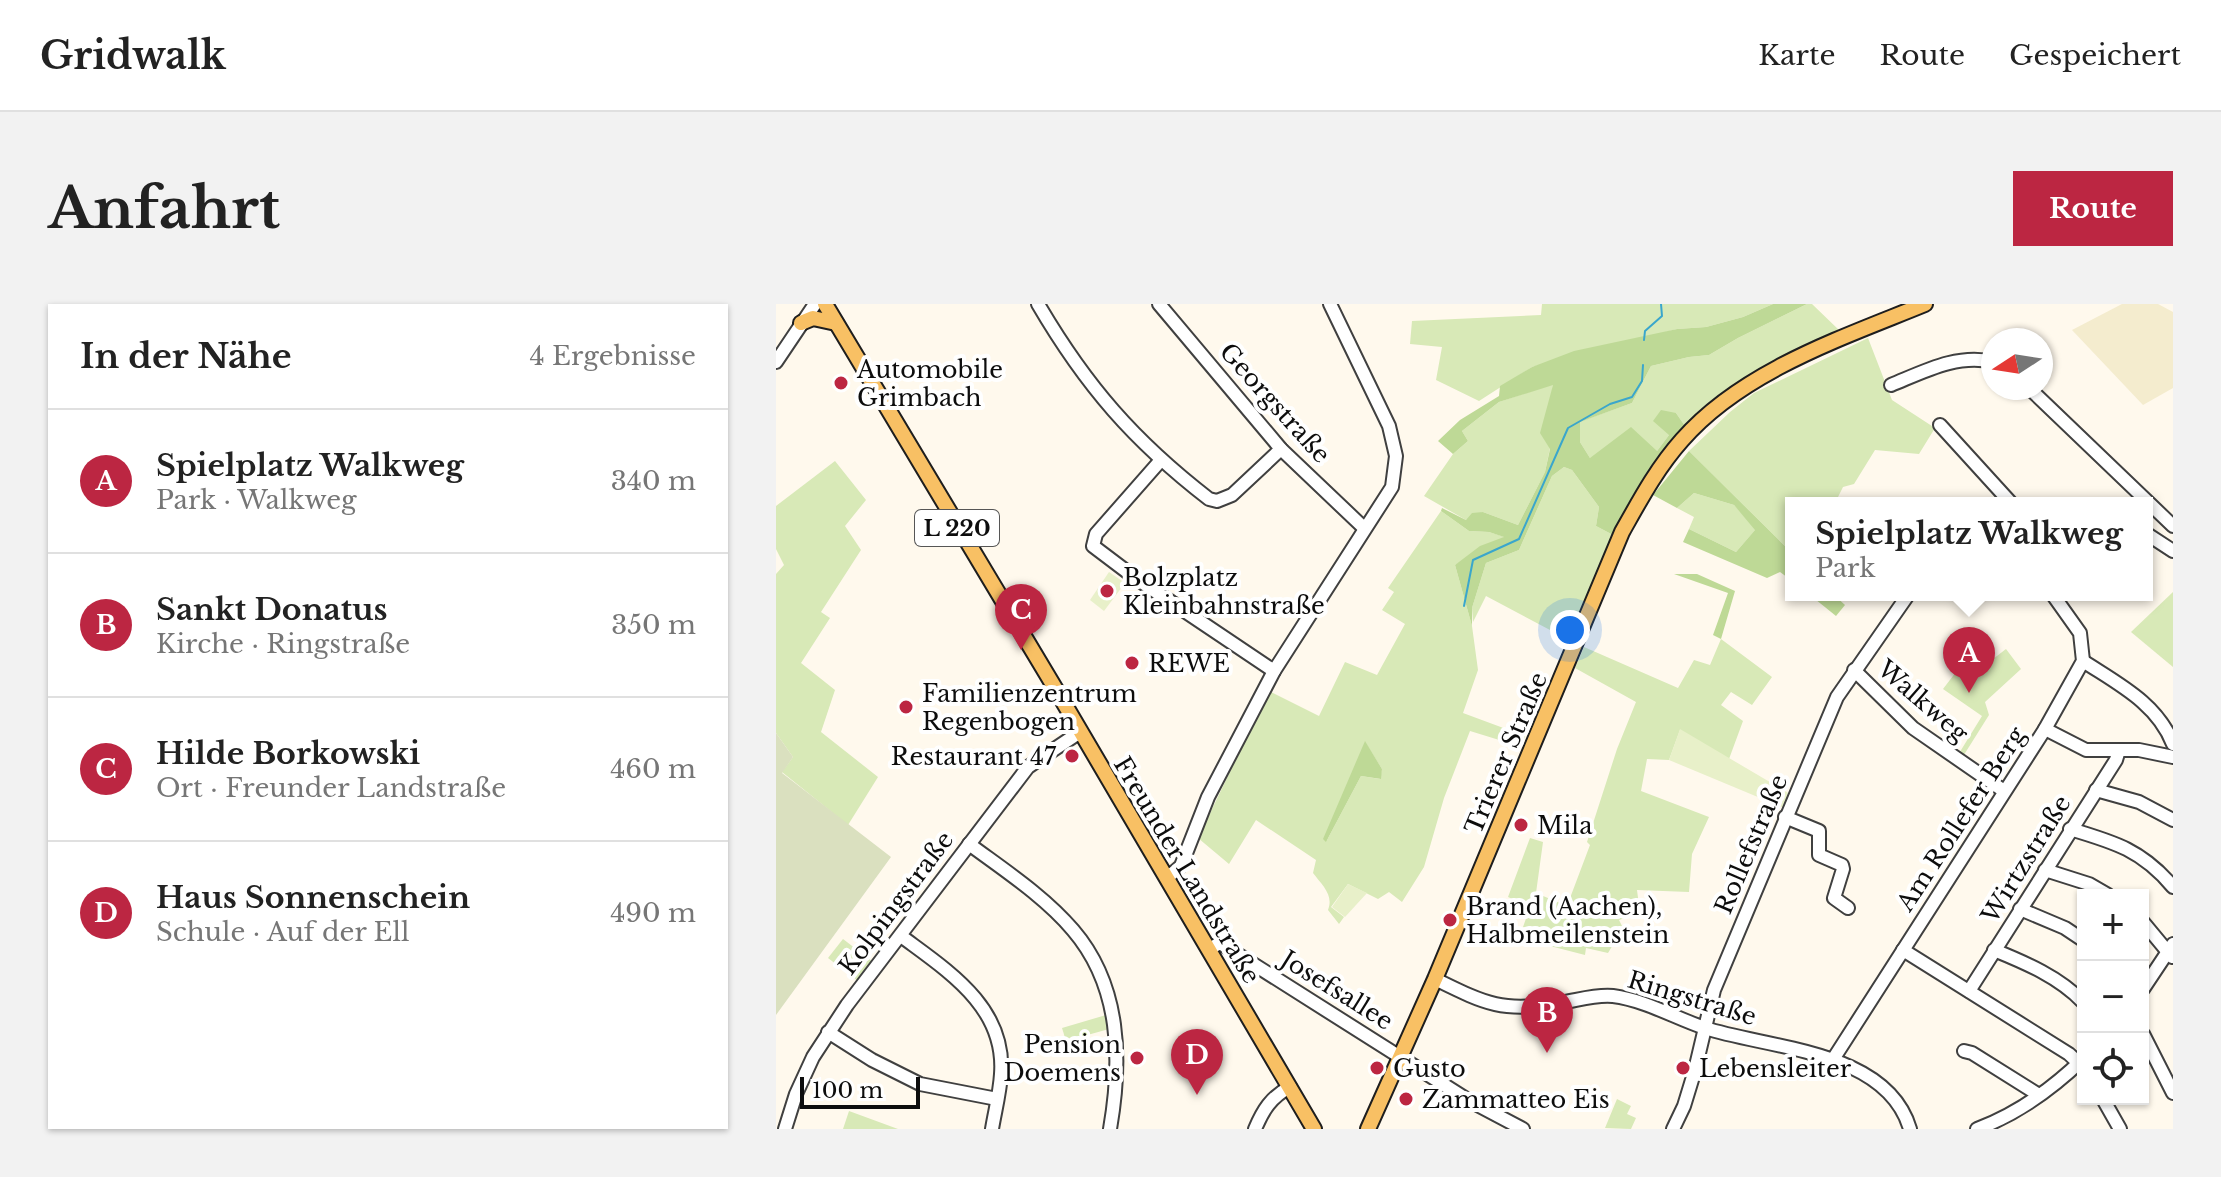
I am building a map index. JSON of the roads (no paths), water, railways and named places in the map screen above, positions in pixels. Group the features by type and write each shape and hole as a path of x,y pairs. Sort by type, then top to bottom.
{"main road":[{"name":"Freunder Landstraße","path":"825,304 1314,1129"},
{"name":"Trierer Straße","path":"1368,1129 1435,979 1622,532 1658,470 1703,419 1746,385 1925,304"},
{"path":"801,323 813,318 836,323"}],"street":[{"path":"776,362 815,304"},
{"name":"Georgstraße","path":"1159,304 1281,449 1364,528"},
{"path":"1167,878 1181,866 1208,797 1274,671 1392,487 1394,442 1382,409 1330,304"},
{"path":"1041,305 1067,353 1101,398 1161,460 1209,499 1217,501 1232,495 1281,449"},
{"path":"1891,385 1950,362 1981,359"},
{"path":"2042,400 2143,497"},
{"path":"1940,425 2006,497"},
{"path":"1161,460 1096,534 1093,546 1274,671"},
{"path":"2153,507 2173,526"},
{"path":"2153,538 2173,551"},
{"name":"Rollefstraße","path":"1673,1129 1684,1106 1714,990 1837,697 1904,601"},
{"path":"2057,601 2080,633 2083,661 2143,701 2167,728 2173,744"},
{"name":"Am Rollefer Berg","path":"1832,1061 2045,729 2083,661"},
{"name":"Walkweg","path":"1854,670 1913,728 2004,791"},
{"path":"2045,729 2086,750 2139,750 2173,757"},
{"name":"Kolpingstraße","path":"785,1129 796,1094 828,1032 1028,767 1080,732"},
{"name":"Wirtzstraße","path":"1969,991 2116,760 2119,750"},
{"path":"2096,790 2139,802 2173,820"},
{"path":"1785,817 1819,831 1819,855 1842,865 1843,869 1834,898 1848,908"},
{"path":"2070,829 2125,846 2152,865 2173,887"},
{"path":"969,844 1033,891 1073,930 1099,971 1114,1019 1118,1055 1118,1079 1110,1129"},
{"path":"2045,870 2098,889"},
{"path":"2020,909 2077,936"},
{"path":"2149,928 2172,951 2149,981"},
{"path":"901,936 971,990 987,1014 1000,1054 1001,1072 992,1129"},
{"name":"Josefsallee","path":"1209,949 1220,943 1401,1056 1493,1122 1523,1129"},
{"path":"1903,950 2077,1060"},
{"path":"1994,950 2029,965 2077,997"},
{"name":"Ringstraße","path":"1435,979 1498,1006 1539,1007 1612,996 1706,1028 1832,1061 1855,1069 1881,1086 1891,1095 1910,1129"},
{"path":"828,1032 872,1060 920,1084 997,1099"},
{"path":"2149,1046 2173,1093"},
{"path":"1964,1051 2039,1095"},
{"path":"1977,1129 2007,1124 2077,1067"},
{"path":"1255,1129 1271,1100 1290,1087"},
{"path":"2106,1105 2120,1129"}],"waterway":[{"path":"1644,340 1645,331 1662,316 1661,304"},
{"path":"1464,606 1473,560 1519,539 1568,428 1610,404 1632,397 1642,381 1643,365"}],"place":[{"name":"Automobile Grimbach","path":"841,383"},
{"name":"Bolzplatz Kleinbahnstraße","path":"1107,591"},
{"name":"Hilde Borkowski","path":"1021,650"},
{"name":"REWE","path":"1132,663"},
{"name":"Spielplatz Walkweg","path":"1969,693"},
{"name":"Familienzentrum Regenbogen","path":"906,707"},
{"name":"Restaurant 47","path":"1072,756"},
{"name":"Mila","path":"1521,825"},
{"name":"Brand (Aachen), Halbmeilenstein","path":"1450,920"},
{"name":"Sankt Donatus","path":"1547,1053"},
{"name":"Pension Doemens","path":"1137,1058"},
{"name":"Gusto","path":"1377,1068"},
{"name":"Lebensleiter","path":"1683,1068"},
{"name":"Haus Sonnenschein","path":"1197,1095"},
{"name":"Zammatteo Eis","path":"1406,1099"}]}
